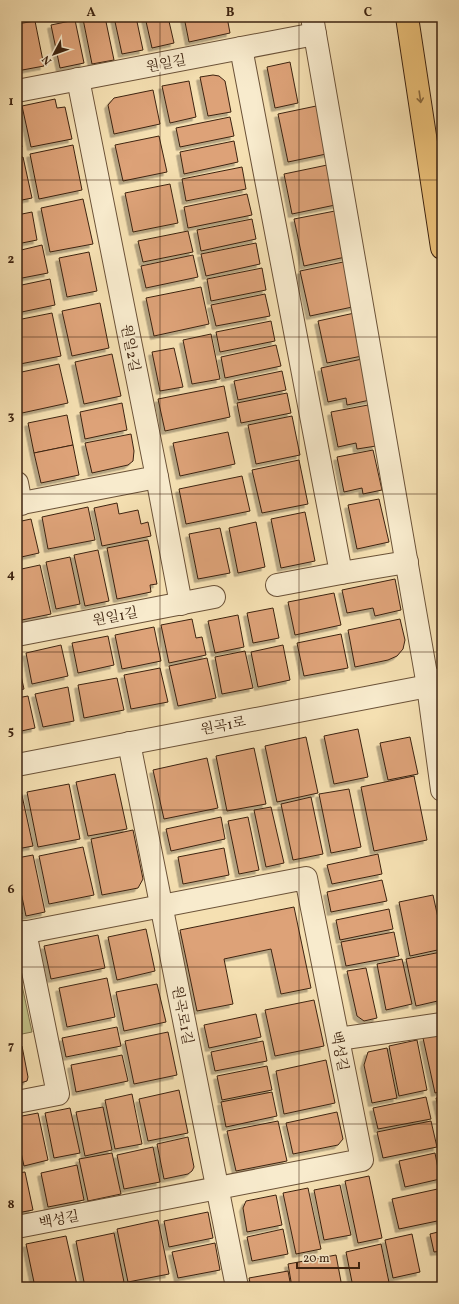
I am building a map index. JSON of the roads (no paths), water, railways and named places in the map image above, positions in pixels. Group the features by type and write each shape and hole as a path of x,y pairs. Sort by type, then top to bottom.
{"main road":[{"path":"392,17 416,69"},
{"path":"407,17 442,248"}],"street":[{"name":"원일길","path":"17,91 240,48 313,26"},
{"path":"313,26 407,562 438,685 442,790"},
{"path":"240,48 341,573"},
{"name":"원일2길","path":"78,79 181,604"},
{"path":"18,497 157,477"},
{"path":"277,585 407,562"},
{"name":"원일1길","path":"17,635 214,597"},
{"name":"원곡1로","path":"17,765 438,685"},
{"name":"원곡로1길","path":"129,743 237,1287"},
{"name":"백성길","path":"17,1102 58,1094 21,933 306,878 362,1160 17,1227"},
{"path":"338,1039 442,1024"}]}
